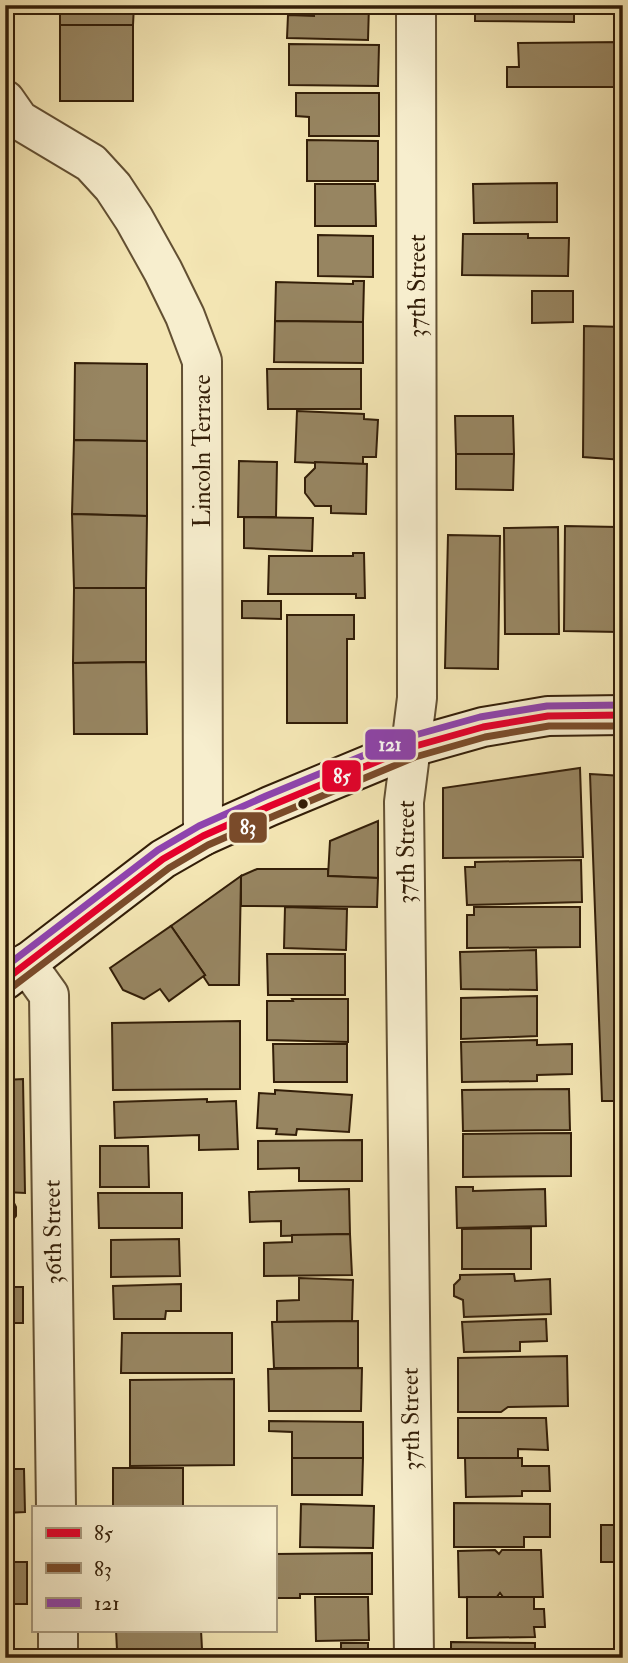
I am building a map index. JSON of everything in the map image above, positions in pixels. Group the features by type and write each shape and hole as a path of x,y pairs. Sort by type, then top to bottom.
{"street":[{"name":"37th Street","path":"414,1658 404,803 417,698 416,5"},
{"name":"Lincoln Terrace","path":"5,100 19,120 91,163 113,187 163,271 185,316 202,361 203,836"},
{"path":"16,972 163,859 203,836 412,747 483,727 528,718 623,715"},
{"name":"36th Street","path":"16,972 49,995 56,1506"},
{"path":"58,1632 58,1658"}],"building":[{"path":"60,5 134,5 133,25 60,25"},
{"path":"314,5 369,5 368,40 287,38 288,15 314,16"},
{"path":"475,5 574,5 574,22 475,21"},
{"path":"60,25 133,25 133,101 60,101"},
{"path":"623,42 623,87 507,87 507,67 519,67 518,43"},
{"path":"289,44 379,45 378,86 289,85"},
{"path":"296,93 379,93 379,136 309,136 309,117 296,116"},
{"path":"307,140 378,141 378,181 307,181"},
{"path":"557,183 557,222 474,223 473,184"},
{"path":"315,184 375,184 376,226 315,226"},
{"path":"463,234 528,234 528,238 569,238 568,276 462,275"},
{"path":"318,235 373,236 373,277 318,276"},
{"path":"353,281 364,281 363,322 275,321 276,282 353,284"},
{"path":"532,291 573,291 573,322 532,323"},
{"path":"275,321 363,322 363,363 274,362"},
{"path":"584,326 623,327 623,460 583,457"},
{"path":"75,363 147,364 147,441 74,440"},
{"path":"267,369 361,369 361,409 268,409"},
{"path":"297,411 364,414 364,419 378,420 376,457 363,457 363,465 295,462"},
{"path":"455,416 513,416 514,454 456,454"},
{"path":"74,440 147,441 147,516 72,514"},
{"path":"456,454 514,454 513,490 456,489"},
{"path":"239,461 277,462 276,517 238,517"},
{"path":"315,462 367,464 366,514 331,513 331,506 315,506 305,493 305,478 315,468"},
{"path":"623,509 623,625 622,625"},
{"path":"72,514 147,516 146,588 74,588"},
{"path":"244,517 313,518 312,551 244,548"},
{"path":"565,526 618,527 618,632 564,631"},
{"path":"558,527 559,634 505,634 504,528"},
{"path":"448,535 500,536 498,669 445,668"},
{"path":"353,553 364,553 365,598 356,598 356,594 268,594 269,556 353,556"},
{"path":"74,588 146,588 146,662 73,663"},
{"path":"242,601 281,601 281,619 242,618"},
{"path":"287,615 354,615 354,639 347,639 347,723 287,723"},
{"path":"146,662 147,734 74,734 73,663"},
{"path":"580,768 583,857 443,858 443,788"},
{"path":"590,774 623,776 623,1101 602,1101"},
{"path":"378,821 378,878 328,876 330,841"},
{"path":"581,860 582,902 467,905 465,867 475,867 475,862"},
{"path":"257,869 328,869 328,876 378,878 377,907 241,906 241,876"},
{"path":"241,876 239,985 209,985 171,926"},
{"path":"285,907 347,909 346,950 284,948"},
{"path":"474,907 580,907 580,947 467,948 467,915 474,915"},
{"path":"171,926 205,975 169,1001 160,989 144,999 123,990 110,968"},
{"path":"536,950 537,990 461,989 460,952"},
{"path":"267,954 345,954 345,995 268,995"},
{"path":"537,996 537,1036 461,1039 461,998"},
{"path":"292,999 348,999 348,1042 267,1040 267,1001 293,1001"},
{"path":"240,1021 240,1089 113,1090 112,1023"},
{"path":"537,1040 537,1045 572,1044 572,1074 537,1075 537,1081 462,1082 461,1042"},
{"path":"273,1044 347,1044 347,1082 274,1082"},
{"path":"23,1079 25,1193 5,1192 5,1080"},
{"path":"569,1089 570,1130 463,1131 462,1090"},
{"path":"275,1090 352,1095 349,1132 297,1129 296,1135 276,1134 277,1129 257,1128 259,1093 275,1094"},
{"path":"207,1099 207,1102 236,1101 238,1149 199,1150 199,1135 115,1138 114,1102"},
{"path":"571,1133 571,1176 463,1177 463,1134"},
{"path":"362,1140 362,1181 299,1181 299,1168 258,1169 258,1141"},
{"path":"100,1146 148,1146 149,1187 100,1187"},
{"path":"456,1187 473,1187 473,1191 545,1189 546,1226 457,1228"},
{"path":"349,1189 350,1234 281,1236 281,1221 250,1222 249,1192"},
{"path":"98,1193 182,1193 182,1228 99,1228"},
{"path":"5,1199 12,1199 16,1207 16,1216 12,1221 12,1237 5,1237"},
{"path":"531,1228 531,1269 462,1269 462,1229"},
{"path":"350,1234 352,1275 264,1276 264,1243 292,1242 292,1235"},
{"path":"179,1239 180,1276 111,1277 111,1240"},
{"path":"5,1241 9,1241 13,1248 9,1276 5,1276"},
{"path":"514,1274 515,1281 550,1279 551,1314 464,1317 463,1300 454,1296 454,1285 460,1275"},
{"path":"299,1278 353,1280 352,1321 277,1322 277,1301 299,1300"},
{"path":"181,1284 181,1311 166,1311 165,1319 114,1319 113,1286"},
{"path":"5,1287 23,1287 23,1323 5,1323"},
{"path":"546,1319 547,1341 520,1342 520,1351 464,1352 462,1322"},
{"path":"358,1321 358,1368 274,1368 272,1322"},
{"path":"5,1331 10,1331 11,1368 5,1368"},
{"path":"122,1333 232,1333 232,1373 121,1373"},
{"path":"567,1356 568,1406 508,1407 501,1412 458,1412 458,1358"},
{"path":"362,1368 361,1411 269,1411 268,1369"},
{"path":"234,1379 234,1465 130,1466 130,1380"},
{"path":"458,1418 546,1418 548,1450 518,1449 518,1458 458,1458"},
{"path":"269,1421 363,1422 363,1458 292,1458 292,1432 269,1431"},
{"path":"5,1424 11,1424 12,1462 5,1462"},
{"path":"292,1458 363,1458 362,1495 292,1495"},
{"path":"465,1458 522,1458 522,1466 549,1466 550,1491 522,1491 522,1496 466,1497"},
{"path":"5,1466 10,1466 10,1469 24,1469 25,1512 5,1513"},
{"path":"113,1468 183,1468 183,1506 113,1506"},
{"path":"454,1503 550,1504 550,1537 524,1537 524,1547 454,1547"},
{"path":"301,1504 374,1506 373,1548 300,1547"},
{"path":"11,1515 12,1552 5,1552 5,1516"},
{"path":"601,1525 623,1525 623,1562 601,1562"},
{"path":"495,1550 499,1554 502,1550 541,1550 543,1597 503,1597 500,1593 496,1598 459,1597 458,1551"},
{"path":"372,1553 372,1594 300,1594 300,1598 276,1598 276,1554"},
{"path":"5,1562 27,1562 27,1604 5,1604"},
{"path":"315,1597 368,1597 369,1640 316,1641"},
{"path":"467,1597 534,1597 534,1609 544,1609 545,1627 534,1627 535,1637 467,1638"},
{"path":"5,1609 13,1609 13,1646 5,1646"},
{"path":"116,1632 201,1632 202,1649 117,1650"},
{"path":"451,1642 535,1643 535,1658 451,1658"},
{"path":"341,1643 368,1643 368,1658 341,1658"},
{"path":"153,1653 154,1656 175,1656 175,1653 205,1653 205,1658 116,1658 115,1654"}],"transit line":[{"name":"121","path":"5,967 158,850 199,826 266,796 408,737 480,717 547,706 623,705"},
{"name":"85","path":"5,980 163,859 203,836 270,806 412,747 483,727 548,716 623,715"},
{"name":"83","path":"11,988 169,868 208,845 274,816 415,757 485,737 549,726 623,726"}]}
